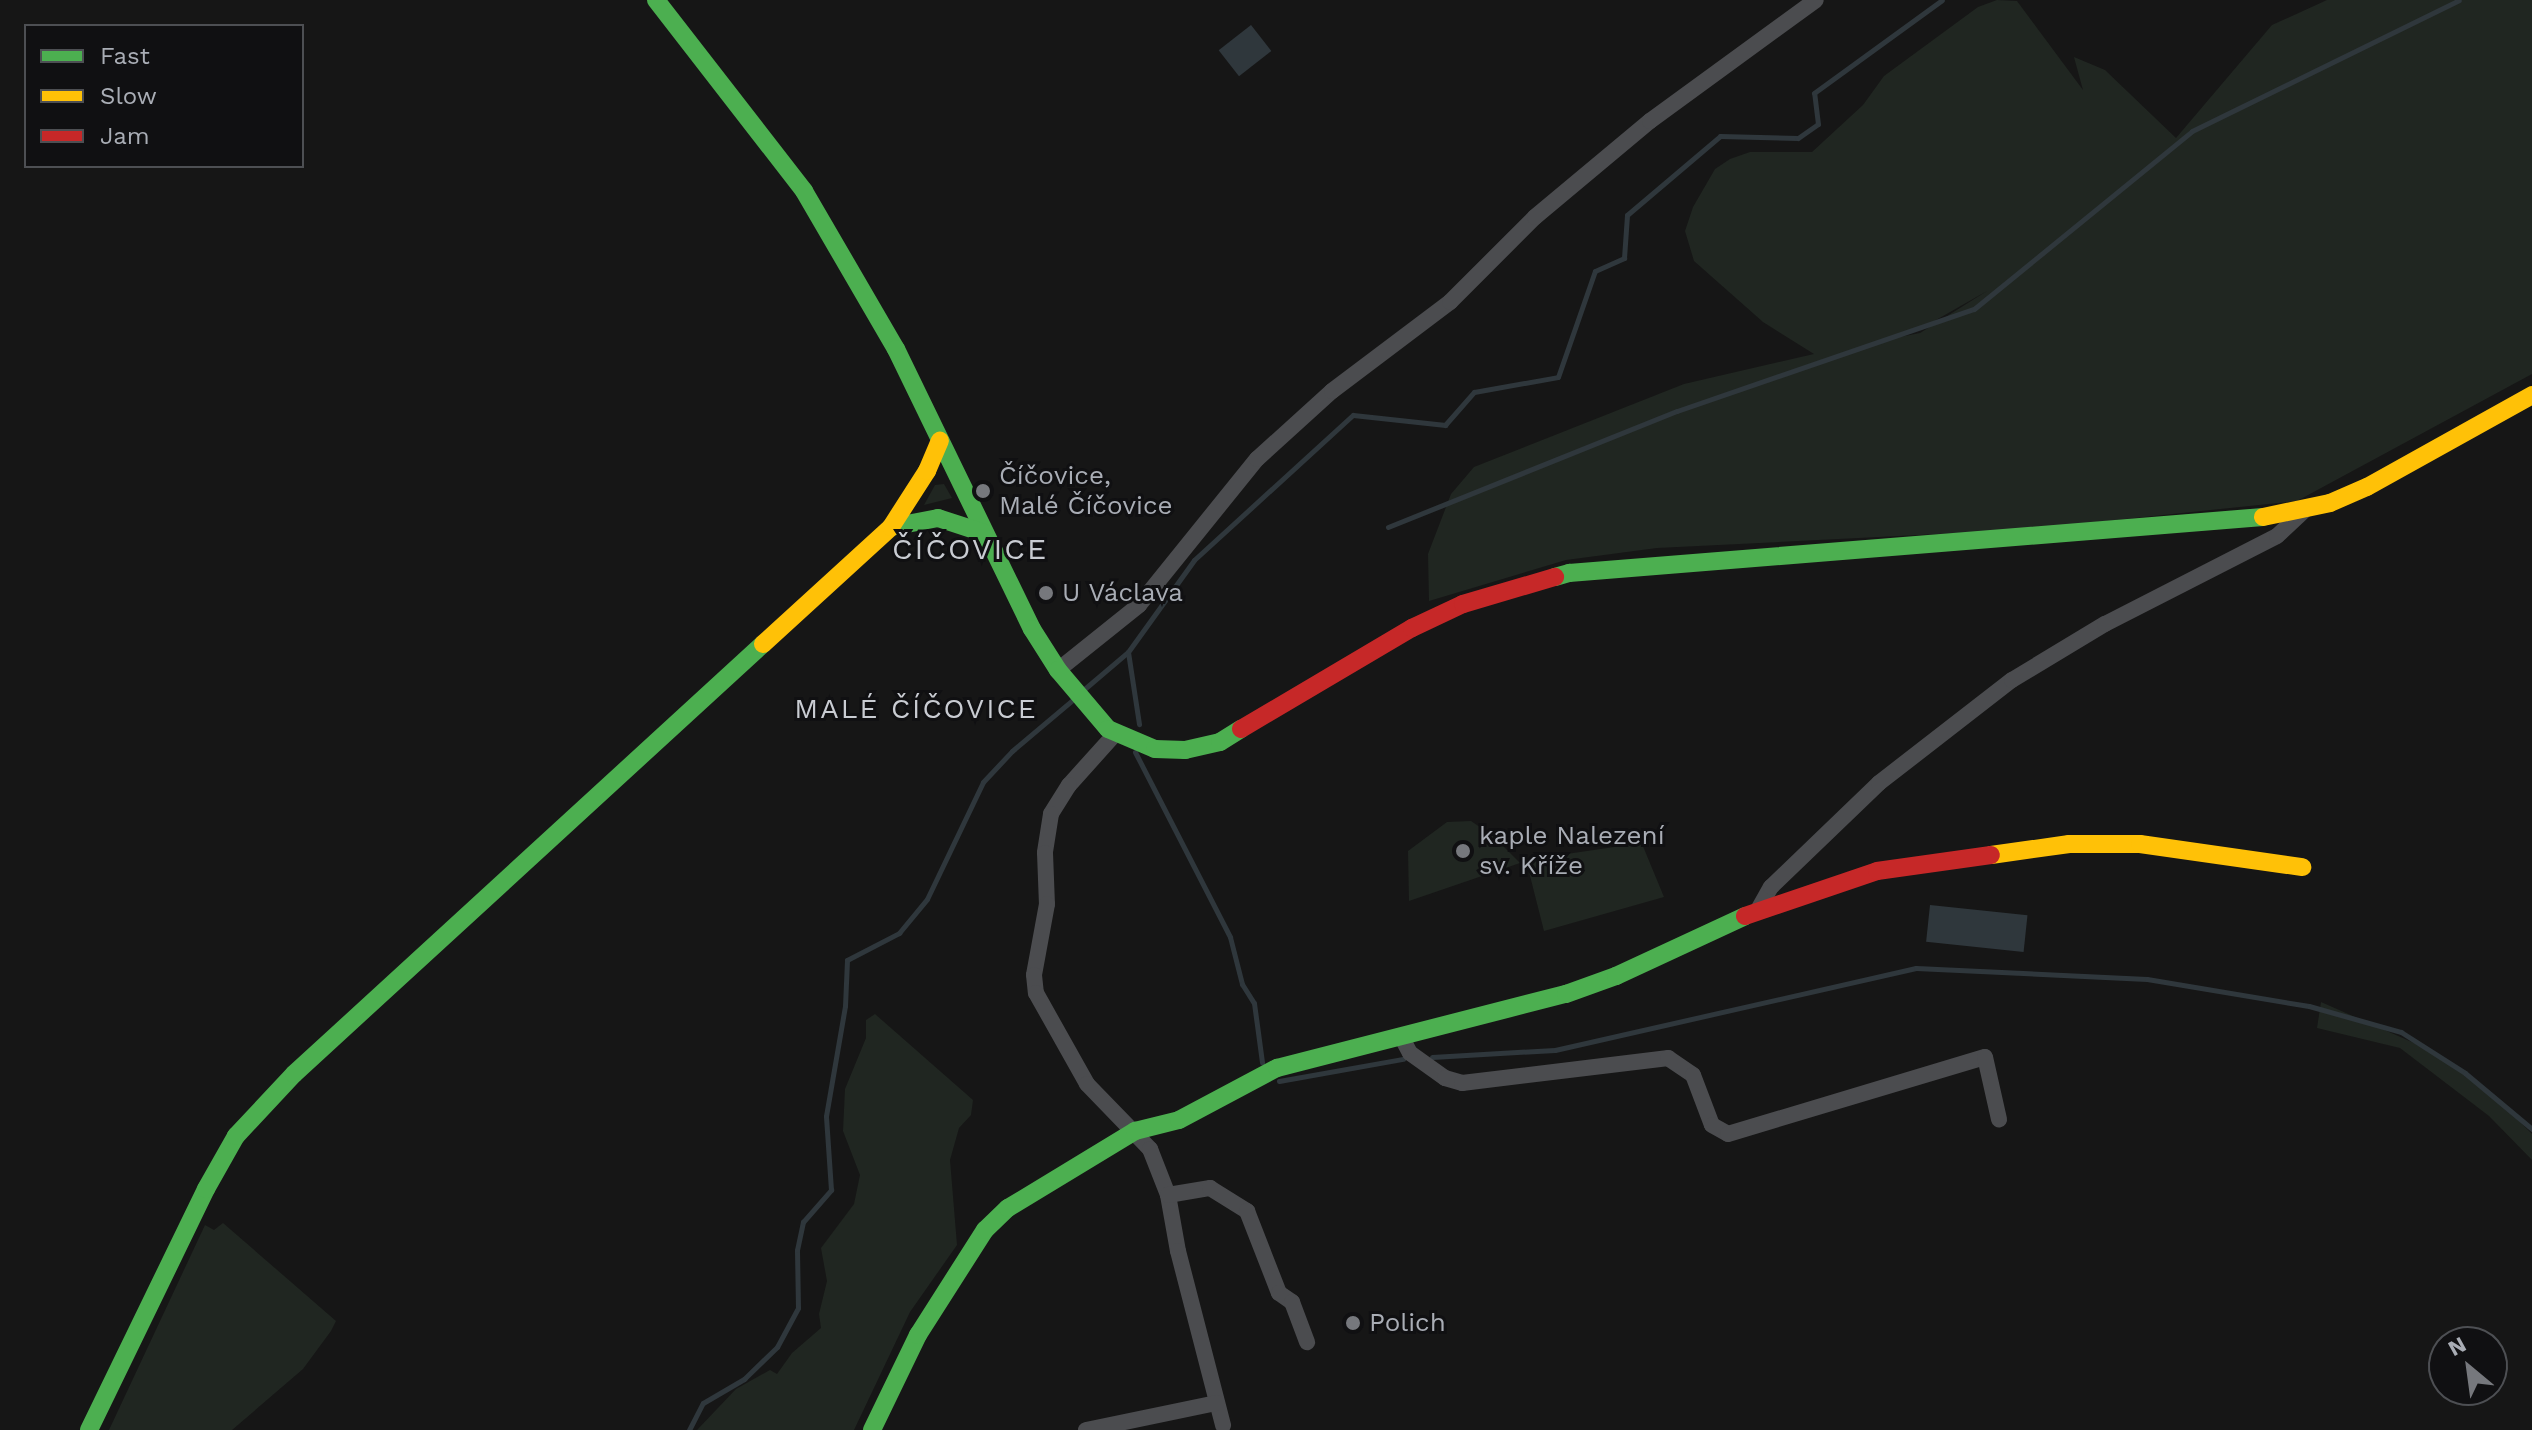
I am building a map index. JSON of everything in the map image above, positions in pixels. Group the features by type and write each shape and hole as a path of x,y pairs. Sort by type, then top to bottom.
{"street":[{"path":"656,0 804,191 896,349 1032,629 1062,675 1109,728 1155,749 1185,750 1220,742 1425,622 1463,604 1569,573 2262,518 2306,510 2367,487 2532,395"},
{"path":"1062,675 1139,605 1257,459 1332,391 1450,302 1535,217 1650,121 1816,0"},
{"path":"89,1430 199,1203 236,1136 305,1063 891,527 916,491 940,441"},
{"path":"1758,910 1771,887 1879,783 2012,680 2105,624 2277,536 2306,510"},
{"path":"891,527 914,520 938,518 962,523 984,533"},
{"path":"1109,728 1051,814 1045,853 1047,904 1034,975 1036,993 1087,1084 1150,1149 1168,1195 1178,1251 1223,1425"},
{"path":"872,1430 918,1335 961,1263 985,1230 1034,1190 1135,1131 1179,1120 1277,1068 1578,990 1616,976 1758,910 1877,871 2069,844 2140,844 2302,867"},
{"path":"1402,1038 1410,1053 1445,1078 1462,1083 1668,1058 1693,1075 1712,1125 1728,1134 1985,1057 1999,1119"},
{"path":"1168,1195 1210,1188 1247,1211 1279,1293 1292,1302 1307,1342"},
{"path":"1086,1430 1216,1403"}],"shaded area":[{"path":"1997,0 2017,1 2083,90 2074,57 2105,70 2176,138 2272,25 2327,0 2532,0 2532,374 2297,501 2019,530 1657,548 1566,560 1429,601 1428,554 1451,494 1474,467 1684,384 1814,354 1763,322 1694,261 1685,231 1693,207 1715,169 1730,159 1750,152 1812,152 1863,105 1884,76 1978,7","holes":["1987,291 1920,333 1885,340 1929,324"]},
{"path":"1251,25 1271,51 1239,76 1219,50"},
{"path":"944,484 952,498 924,505 935,485"},
{"path":"1471,821 1493,836 1520,863 1409,901 1408,851 1447,822"},
{"path":"1640,839 1664,897 1544,931 1526,860 1614,847"},
{"path":"1930,905 2027,915 2024,952 1926,942"},
{"path":"2321,1002 2430,1050 2497,1099 2532,1134 2532,1160 2489,1116 2400,1048 2317,1028"},
{"path":"875,1014 973,1100 971,1115 959,1128 950,1160 957,1245 910,1312 854,1430 697,1430 736,1389 770,1370 777,1374 792,1353 821,1328 819,1314 827,1281 821,1248 854,1204 860,1175 843,1131 845,1089 866,1038 866,1020"},
{"path":"223,1223 336,1321 331,1331 303,1369 232,1430 109,1430 205,1225 214,1230"}],"waterway":[{"path":"1082,691 1128,652 1194,560 1353,415 1445,425 1474,392 1558,377 1595,271 1624,258 1627,215 1720,136 1798,138 1818,124 1814,93 1942,0"},
{"path":"1388,527 1677,411 1974,309 2192,131 2459,0"},
{"path":"1128,652 1139,724"},
{"path":"689,1430 703,1403 744,1379 777,1347 798,1308 797,1250 803,1222 831,1190 826,1116 845,1006 847,960 899,933 927,899 983,782 1012,751 1075,698"},
{"path":"1135,752 1230,937 1242,984 1254,1003 1262,1062"},
{"path":"1432,1057 1555,1050 1916,968 2147,979 2309,1006 2401,1032 2465,1073 2532,1129"},
{"path":"1279,1081 1403,1059"}],"traffic: fast":[{"path":"656,0 804,191 896,349 1032,629 1058,670 1108,729 1155,749 1185,750 1220,742 1241,729"},
{"path":"1555,577 1569,573 2263,517"},
{"path":"891,527 938,518 984,533"},
{"path":"89,1430 206,1189 236,1136 294,1074 763,644"},
{"path":"872,1430 918,1335 985,1230 1008,1208 1135,1131 1179,1120 1277,1068 1566,994 1616,976 1745,916"}],"traffic: slow":[{"path":"2263,517 2330,503 2367,487 2532,395"},
{"path":"763,644 891,527 927,471 940,441"},
{"path":"1991,855 2069,844 2140,844 2302,867"}],"traffic: jam":[{"path":"1241,729 1412,628 1463,604 1555,577"},
{"path":"1745,916 1877,871 1991,855"}],"place":[{"name":"Číčovice, Malé Číčovice","path":"983,491"},
{"name":"U Václava","path":"1046,593"},
{"name":"kaple Nalezení sv. Kříže","path":"1463,851"},
{"name":"Polich","path":"1353,1323"}],"district":[{"name":"ČÍČOVICE","path":"970,549"},
{"name":"MALÉ ČÍČOVICE","path":"916,709"}]}
